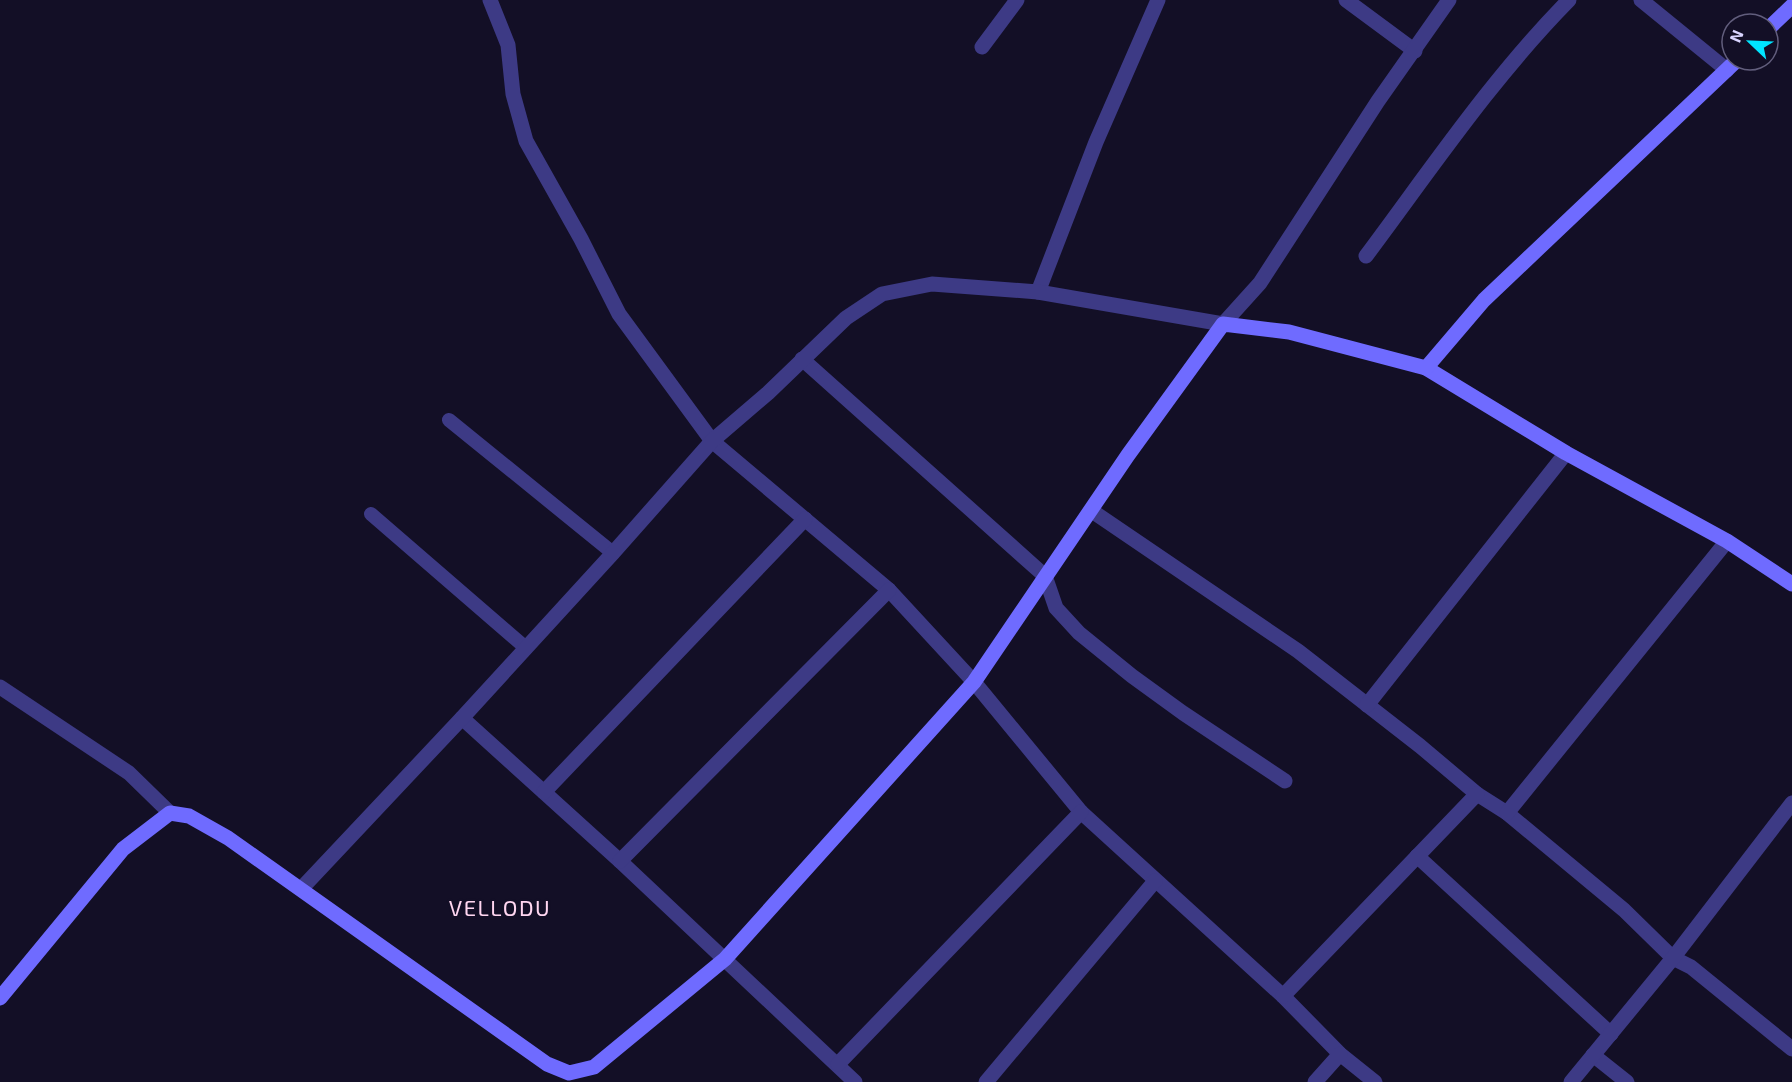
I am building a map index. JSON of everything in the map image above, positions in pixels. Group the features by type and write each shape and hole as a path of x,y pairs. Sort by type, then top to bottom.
{"main road":[{"path":"1780,18 1792,6"},
{"path":"1426,368 1484,300 1725,72"},
{"path":"0,998 123,849 170,813 189,816 218,832 547,1064 569,1073 594,1067 725,959 974,682 1128,455 1223,324 1289,332 1426,368 1566,453 1727,541 1792,584"}],"street":[{"path":"490,0 508,45 513,94 525,141 576,230 619,314 712,441 889,590 974,682 1081,812 1282,996 1340,1054 1375,1082"},
{"path":"982,47 1017,0"},
{"path":"1038,292 1096,142 1158,0"},
{"path":"1346,0 1414,51"},
{"path":"301,889 462,718 712,441 768,393 846,318 882,294 932,284 1038,292 1223,324 1260,283 1378,101 1449,0"},
{"path":"1366,256 1474,111 1545,24 1569,0"},
{"path":"1641,0 1720,56"},
{"path":"802,359 1045,576 1056,608 1079,633 1183,713 1285,781"},
{"path":"1367,705 1566,453"},
{"path":"1092,511 1298,651 1477,794 1507,813 1624,910 1673,958 1690,966 1792,1049"},
{"path":"544,792 805,519"},
{"path":"1507,813 1727,541"},
{"path":"620,861 889,590"},
{"path":"0,687 129,773 170,813"},
{"path":"462,718 620,861 855,1082"},
{"path":"1282,996 1477,794"},
{"path":"1570,1082 1673,958 1792,803"},
{"path":"838,1064 1081,812"},
{"path":"1417,856 1611,1034"},
{"path":"986,1082 1155,881"},
{"path":"1316,1082 1340,1054"},
{"path":"1593,1056 1627,1082"}],"lane":[{"path":"449,420 613,553"},
{"path":"371,514 526,648"}],"district":[{"name":"VELLODU","path":"500,907"}]}
